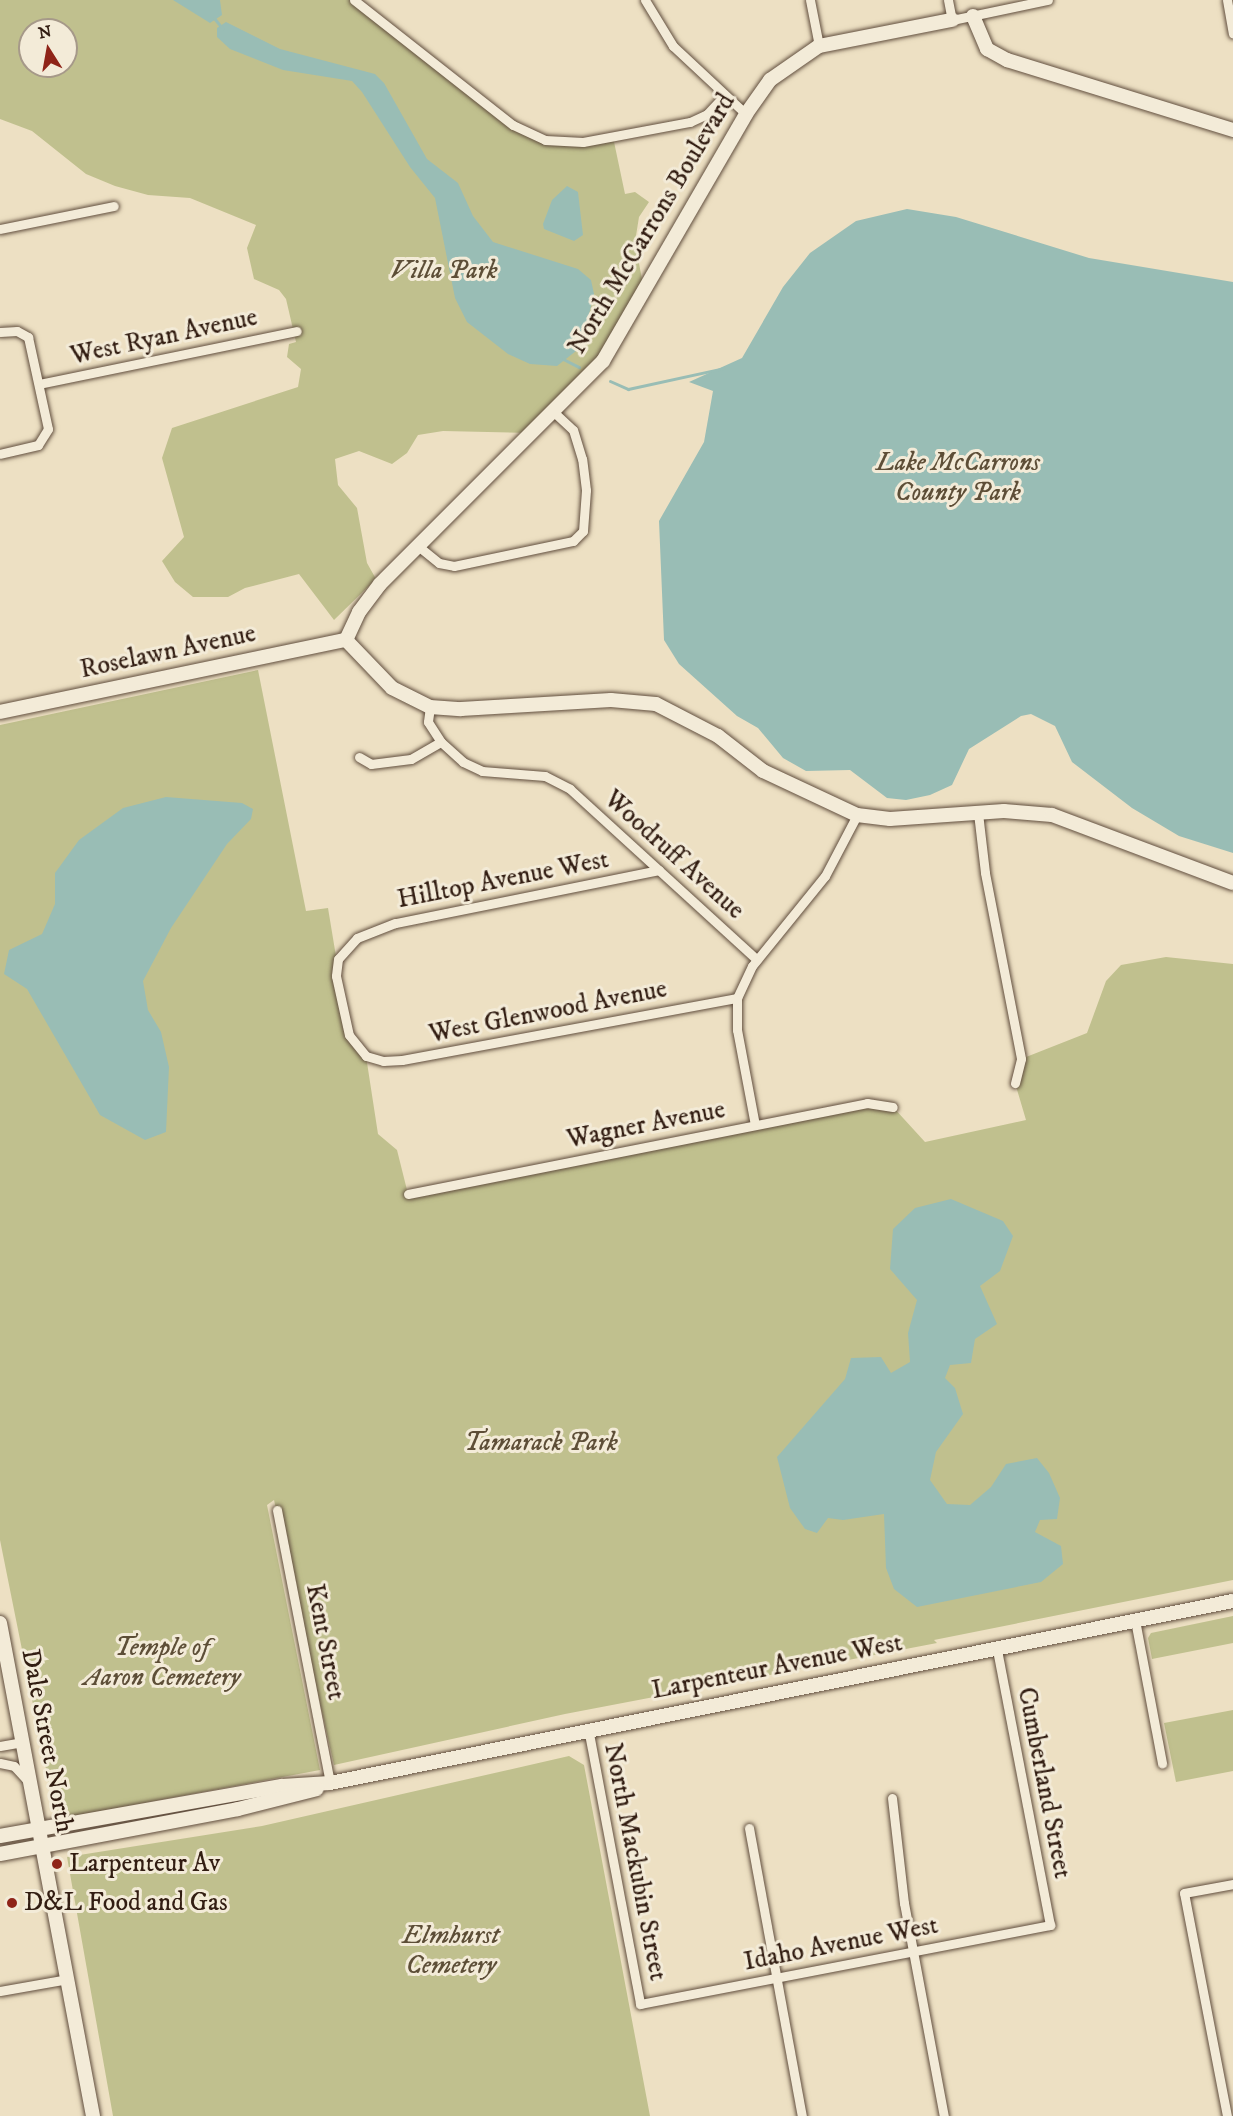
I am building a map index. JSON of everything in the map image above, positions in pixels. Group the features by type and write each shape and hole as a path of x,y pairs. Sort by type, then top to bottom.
{"street":[{"path":"354,0 513,124 544,140 583,142 690,122 706,114 724,96"},
{"path":"645,0 673,46 724,96 746,114"},
{"path":"810,0 819,46"},
{"path":"948,0 952,20 1024,2 1048,0"},
{"path":"1227,0 1233,33"},
{"path":"973,16 987,49 1007,60 1233,130"},
{"name":"North McCarrons Boulevard","path":"346,640 367,599 603,361 746,114 780,70 819,46 952,20"},
{"path":"0,229 114,206"},
{"name":"West Ryan Avenue","path":"39,384 297,331"},
{"path":"0,332 23,333 30,342 48,429 45,439 33,447 0,454"},
{"path":"418,546 439,562 454,566 573,541 583,531 586,490 582,459 573,430 554,412"},
{"path":"346,640 392,688 430,707 461,709 611,700 656,704 718,736 763,771 857,815 890,819 978,813 1052,815 1233,883"},
{"name":"Roselawn Avenue","path":"0,712 346,640"},
{"name":"Woodruff Avenue","path":"430,707 428,722 441,742 463,762 482,771 531,773 558,781 757,960"},
{"path":"359,757 371,764 411,759 441,742"},
{"path":"978,813 985,873 1021,1059 1015,1083"},
{"path":"755,1125 737,1030 737,998 757,960 808,900 840,852 857,815"},
{"name":"Hilltop Avenue West","path":"366,1056 349,1035 336,976 338,959 357,938 395,922 659,870"},
{"name":"West Glenwood Avenue","path":"366,1056 383,1061 402,1060 737,998"},
{"name":"Wagner Avenue","path":"408,1194 867,1103 893,1107"},
{"name":"Kent Street","path":"277,1510 330,1783"},
{"name":"Larpenteur Avenue West","path":"0,1854 238,1809 330,1783 588,1728 997,1649 1233,1600"},
{"path":"1135,1620 1162,1763"},
{"name":"Dale Street North","path":"0,1623 93,2116"},
{"name":"Cumberland Street","path":"997,1649 1050,1925"},
{"name":"North Mackubin Street","path":"588,1728 640,2004"},
{"path":"0,1746 23,1742"},
{"path":"0,1764 14,1766 32,1785"},
{"name":"Larpenteur Avenue West","path":"0,1836 282,1786 330,1783"},
{"path":"892,1798 914,1951 944,2116"},
{"path":"749,1828 802,2116"},
{"path":"1227,2116 1184,1893 1233,1884"},
{"name":"Idaho Avenue West","path":"640,2004 1050,1925"},
{"path":"0,1991 68,1979"}],"green space":[{"name":"Villa Park","path":"0,0 354,0 513,125 545,140 613,137 625,194 635,192 649,202 639,217 635,242 644,290 614,342 532,433 443,431 418,435 407,453 392,464 359,451 335,459 338,485 357,508 367,563 376,579 334,620 299,574 245,588 228,597 193,597 175,582 162,561 184,537 162,458 172,428 298,387 301,369 287,357 289,344 296,342 286,299 279,290 254,279 247,248 256,225 190,198 148,195 115,186 86,174 32,131 0,119"},
{"name":"Tamarack Park","path":"258,670 306,911 328,908 349,1035 366,1056 378,1134 397,1150 408,1194 867,1103 893,1107 925,1142 1026,1120 1015,1083 1021,1059 1087,1033 1106,981 1121,965 1166,957 1233,964 1233,1580 934,1640 937,1643 565,1714 334,1765 274,1500 267,1505 320,1770 74,1816 55,1814 0,1540 0,725"},
{"path":"1233,1616 1233,1643 1152,1659 1148,1638 1151,1633"},
{"path":"1233,1710 1233,1771 1176,1782 1164,1723"},
{"name":"Elmhurst Cemetery","path":"569,1756 584,1765 650,2116 113,2116 67,1857 262,1826"}],"water":[{"path":"173,0 220,0 222,15 210,23"},
{"path":"226,22 280,49 375,74 384,83 427,159 458,183 473,216 493,242 578,269 591,280 594,294 581,347 557,366 530,364 508,354 467,322 455,298 435,198 410,167 362,92 352,81 283,70 230,49 217,37 217,28"},
{"path":"567,186 578,192 583,235 574,241 544,229 543,224 552,200"},
{"name":"Lake McCarrons County Park","path":"907,209 956,217 1089,258 1233,282 1233,853 1179,836 1132,808 1072,762 1055,726 1031,714 1021,716 969,749 952,785 930,795 906,800 887,798 850,770 806,771 783,758 758,728 737,716 679,664 664,640 659,521 704,442 713,391 689,382 742,358 783,287 810,253 856,221"},
{"path":"166,797 242,803 253,809 251,819 227,844 171,928 143,981 148,1010 161,1032 169,1067 166,1132 145,1140 100,1115 27,989 4,974 9,950 42,934 55,904 55,873 79,840 123,808"},
{"path":"951,1199 1003,1221 1013,1236 1000,1271 980,1286 997,1324 975,1339 971,1363 950,1365 945,1378 955,1388 963,1414 936,1452 930,1480 947,1504 970,1505 991,1487 1006,1464 1037,1458 1049,1473 1060,1498 1057,1519 1040,1520 1035,1532 1061,1546 1063,1564 1041,1582 917,1607 894,1589 886,1568 884,1514 843,1520 828,1518 817,1533 805,1529 790,1508 777,1457 845,1379 851,1358 881,1357 891,1373 910,1362 908,1333 917,1300 890,1269 893,1229 915,1208"}],"waterway":[{"path":"214,18 223,29"},
{"path":"563,359 579,367"},
{"path":"610,381 628,389 724,368"}],"place":[{"name":"Larpenteur Av","path":"57,1864"},
{"name":"D&L Food and Gas","path":"12,1903"}],"park label":[{"name":"Temple of Aaron Cemetery","path":"162,1663"}]}
